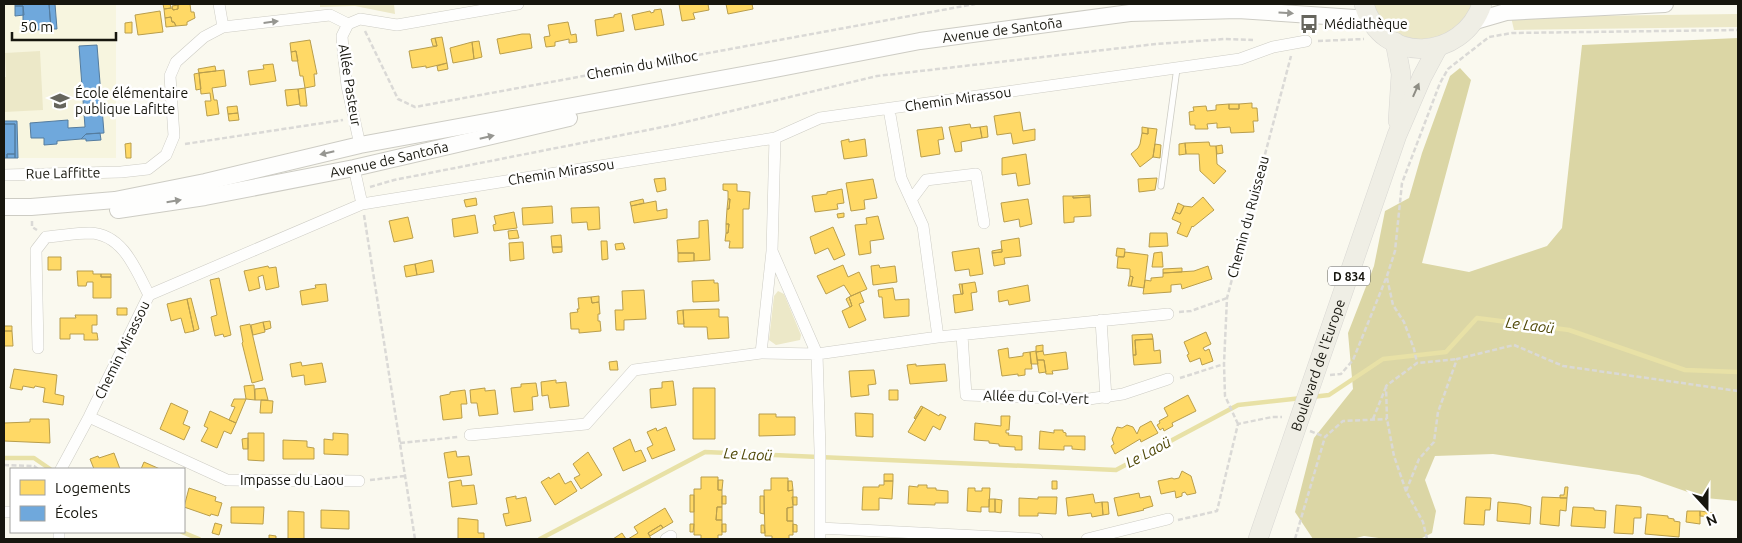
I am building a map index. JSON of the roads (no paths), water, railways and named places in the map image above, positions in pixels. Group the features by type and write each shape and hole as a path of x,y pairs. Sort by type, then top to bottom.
{"main road":[{"name":"Avenue de Santoña","path":"1238,10 1268,4"},
{"path":"1371,17 1395,42 1416,49 1438,47 1459,37 1475,21 1482,4"},
{"path":"1475,21 1506,12 1632,4 1665,4"},
{"name":"Avenue de Santoña","path":"4,207 31,207 115,200 205,182 360,146 920,41 1130,13 1238,10 1371,17"},
{"name":"Boulevard de l'Europe","path":"1395,42 1401,74 1397,135"},
{"name":"Boulevard de l'Europe","path":"1258,539 1397,135 1422,77 1438,47"},
{"name":"Avenue de Santoña","path":"4,217 32,217 115,210 205,197 354,168 770,70"},
{"path":"354,168 354,156 423,142 491,122"}],"street":[{"path":"220,4 223,28 330,15 348,24"},
{"path":"486,6 518,4"},
{"name":"Allée Pasteur","path":"360,146 347,86 343,50 342,36 348,24 360,19 397,25 486,6"},
{"name":"Rue Laffitte","path":"4,175 121,172 148,169 166,155 174,136 170,76 176,62 204,37 223,28"},
{"name":"Chemin Mirassou","path":"62,468 90,417 149,295 362,204 775,138 820,118 1240,59 1273,47 1300,42"},
{"path":"889,109 901,178 924,226 938,337"},
{"path":"761,353 772,251 775,138"},
{"path":"354,168 362,204"},
{"path":"911,200 926,180 976,174 984,223"},
{"path":"38,348 36,250 46,237 90,233 111,238 130,258 149,295"},
{"path":"772,251 817,354 820,533 1037,539"},
{"path":"470,435 586,424 634,370 761,353 817,354 938,337 1168,314"},
{"name":"Allée du Col-Vert","path":"1101,320 1106,398"},
{"name":"Allée du Col-Vert","path":"962,335 966,395 1089,400 1123,394 1168,379"},
{"name":"Impasse du Laou","path":"90,417 227,480 359,481"},
{"path":"1087,539 1168,519"}],"lane":[{"path":"1161,186 1177,68"}],"waterway":[{"name":"Le Laoü","path":"1312,397 1329,395 1383,359 1446,352 1477,318 1569,330 1685,370 1738,372"},
{"name":"Le Laoü","path":"540,539 705,452 1116,470 1238,405 1302,398"},
{"name":"Le Laoü","path":"4,458 34,458 49,468"},
{"name":"Le Laoü","path":"184,533 199,539"}],"place":[{"name":"Médiathèque","path":"1309,24"},
{"name":"École élémentaire publique Lafitte","path":"60,101"}]}
